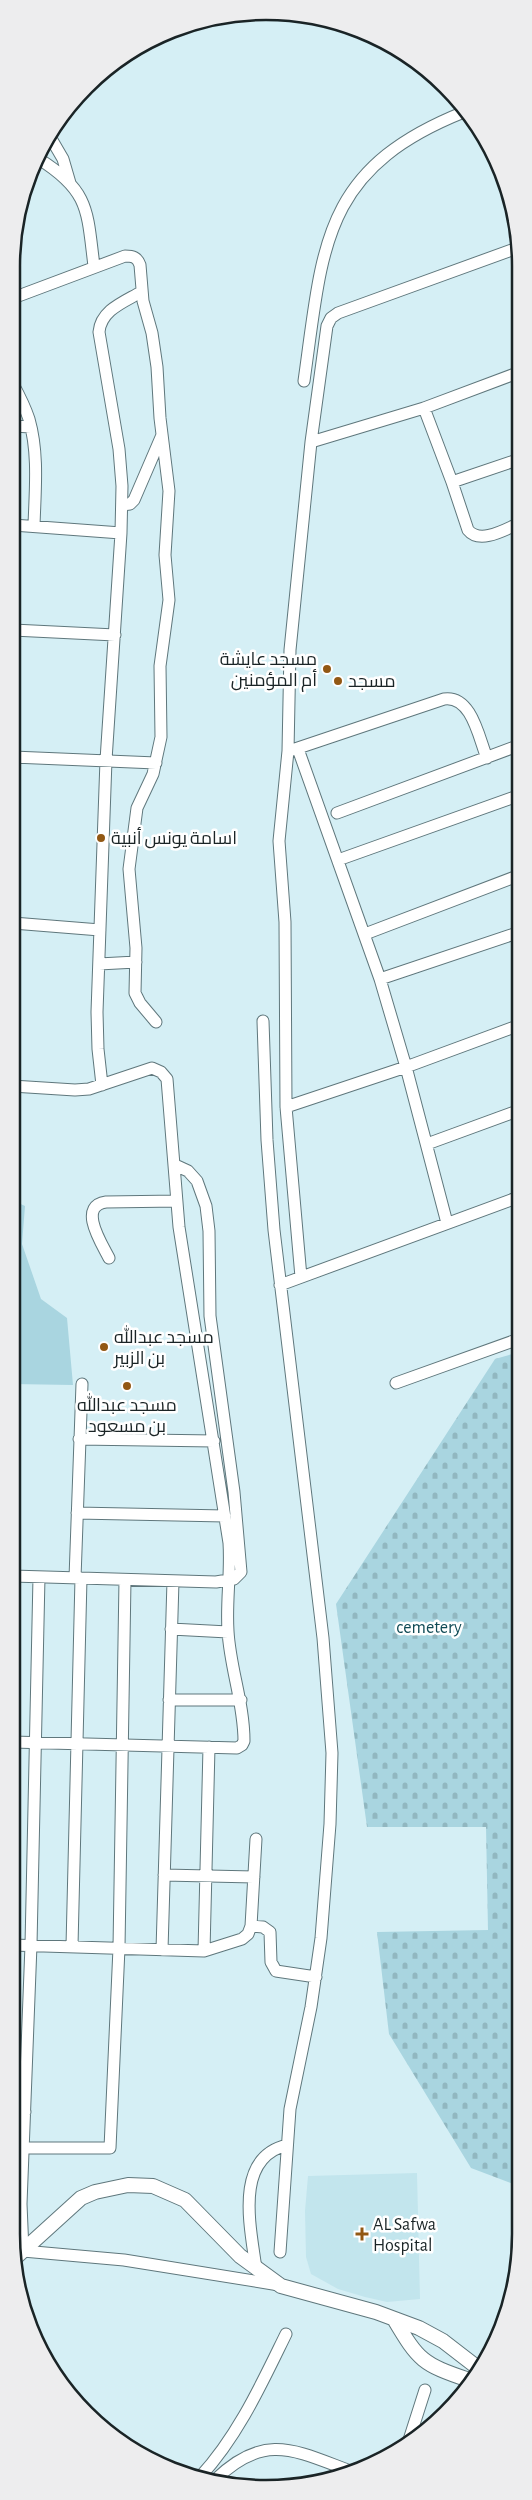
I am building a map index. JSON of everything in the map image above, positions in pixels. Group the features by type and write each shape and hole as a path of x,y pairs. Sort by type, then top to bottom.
{"street":[{"path":"304,381 324,251 343,205 362,178 386,154 414,135 459,114"},
{"path":"53,142 63,160 70,184"},
{"path":"43,162 70,184 84,203 94,266"},
{"path":"301,1277 286,1107 285,922 279,841 293,750 289,665 311,442 327,326 334,315 511,251"},
{"path":"20,295 94,266 132,256 138,259 140,265 141,292 156,358 162,435 169,491 165,555 169,600 160,666 161,737 156,763 137,808 130,851 129,886 136,962 135,988 137,998 156,1022"},
{"path":"102,1085 97,1031 100,930 106,760 122,505 119,449 99,327 109,311 141,292"},
{"path":"311,442 424,408 512,375"},
{"path":"20,401 31,427 36,462 34,526"},
{"path":"424,408 468,530 474,536 485,536 512,526"},
{"path":"20,426 31,427"},
{"path":"122,505 130,504 134,500 162,435"},
{"path":"452,482 512,462"},
{"path":"20,525 121,533"},
{"path":"20,630 114,635"},
{"path":"293,750 444,699 452,699 466,707 487,758"},
{"path":"337,813 512,748"},
{"path":"293,750 338,860 380,980 406,1067 447,1224"},
{"path":"20,757 156,763"},
{"path":"338,860 512,798"},
{"path":"365,934 512,879"},
{"path":"20,923 100,930"},
{"path":"380,980 512,935"},
{"path":"99,964 136,962"},
{"path":"263,1021 267,1140 280,1285 323,1638 330,1717 330,1824 325,1898 316,1977 294,2087 287,2145 280,2252"},
{"path":"286,1107 406,1067 512,1028"},
{"path":"20,1087 74,1090 102,1085 147,1069 156,1070 164,1075 169,1084 182,1246 225,1516 230,1580 228,1632 241,1700 244,1727 242,1745 237,1748 20,1742"},
{"path":"427,1144 512,1113"},
{"path":"267,1140 288,1133"},
{"path":"20,1576 173,1581 230,1580 237,1578 241,1568 234,1492 210,1316 208,1218 203,1194 197,1181 188,1171 175,1165"},
{"path":"280,1285 512,1200"},
{"path":"109,1258 91,1219 92,1211 98,1204 106,1202 177,1201"},
{"path":"396,1383 512,1342"},
{"path":"72,1946 77,1744 77,1512 82,1384"},
{"path":"79,1439 214,1441"},
{"path":"77,1512 225,1516"},
{"path":"20,2176 24,2148 31,1945 39,1577"},
{"path":"24,2148 110,2148 120,1948 124,1580"},
{"path":"162,1950 173,1581"},
{"path":"171,1629 228,1632"},
{"path":"169,1700 241,1700"},
{"path":"204,1952 209,1748"},
{"path":"20,1945 204,1952 242,1939 248,1934 251,1926 256,1839"},
{"path":"164,1875 254,1877"},
{"path":"251,1926 263,1927 270,1932 271,1962 276,1970 316,1977"},
{"path":"20,2112 25,2112"},
{"path":"256,2268 248,2207 256,2168 264,2157 274,2149 287,2145"},
{"path":"21,2252 81,2198 117,2187 144,2185 165,2190 185,2200 240,2256 281,2286"},
{"path":"21,2254 133,2261 281,2286 394,2319 436,2336 474,2365"},
{"path":"394,2319 411,2348 422,2360 434,2368 465,2379"},
{"path":"203,2472 231,2435 258,2391 286,2334"},
{"path":"411,2433 425,2390"},
{"path":"220,2475 234,2462 243,2457 276,2449 300,2453 342,2468"}],"shaded area":[{"name":"AL Safwa Hospital","path":"417,2173 420,2299 387,2302 365,2297 338,2289 311,2274 306,2257 305,2211 308,2176"}],"green space":[{"path":"20,1204 25,1206 22,1244 41,1299 67,1318 73,1385 20,1384"},
{"name":"cemetery","path":"512,1354 512,2183 471,2168 389,2034 377,1932 488,1930 486,1827 367,1827 336,1604 495,1359"}],"place":[{"name":"مسجد عايشة أم المؤمنين","path":"327,669"},
{"name":"مسجد","path":"338,681"},
{"name":"اسامة يونس أنبية","path":"101,838"},
{"name":"مسجد عبدالله بن الزبير","path":"104,1347"},
{"name":"مسجد عبدالله بن مسعود","path":"127,1386"},
{"name":"AL Safwa Hospital","path":"362,2234"}]}
